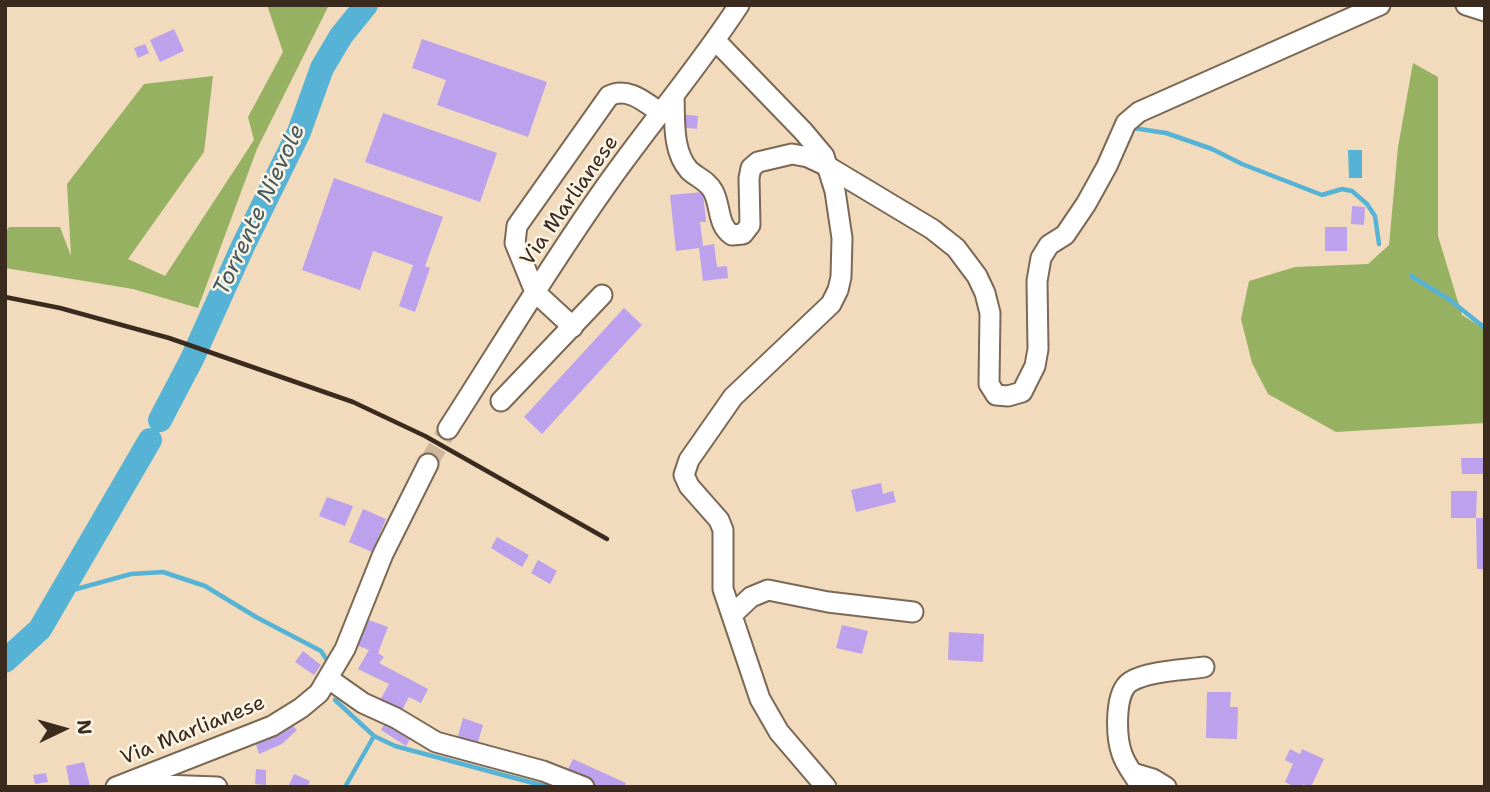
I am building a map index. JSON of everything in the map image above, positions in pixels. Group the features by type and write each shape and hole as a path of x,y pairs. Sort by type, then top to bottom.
{"street":[{"name":"Via Marlianese","path":"448,429 606,186 716,41 738,5"},
{"path":"674,96 679,152 689,170 710,186 715,194 724,228 732,235 743,234 750,225 749,173 754,165 779,155 792,154 808,157 828,166 923,223 956,248 977,276 990,313 989,384 996,395 1008,396 1022,392 1035,366 1038,349 1037,281 1044,251 1065,235 1086,204 1128,119 1380,5"},
{"path":"1466,5 1485,11"},
{"path":"716,41 815,144 828,166 837,204 842,238 838,290 822,314 733,397 689,460 684,475 719,520 723,530 723,589 753,681 769,719 826,787"},
{"path":"573,327 535,292 515,243 515,231 609,96 616,93 630,94 661,113"},
{"path":"501,401 602,295"},
{"name":"Via Marlianese","path":"120,785 272,726 319,693 345,649 383,554 428,464"},
{"path":"733,614 751,597 768,590 828,602 913,611"},
{"path":"1166,787 1153,779 1137,780 1122,755 1118,729 1120,699 1126,685 1136,679 1204,667"},
{"path":"329,679 363,702 436,742 543,771 584,787"},
{"path":"120,785 217,787"}],"green space":[{"path":"267,5 329,5 257,149 198,308 133,289 5,268 5,233 9,227 60,227 71,256 67,184 144,84 213,76 204,152 128,259 165,276 254,140 248,117 283,52"},
{"path":"1413,63 1438,77 1438,236 1462,315 1485,329 1485,423 1336,432 1268,394 1252,363 1241,319 1249,281 1295,267 1368,264 1389,245 1398,147"}],"water":[{"path":"1348,150 1362,150 1362,178 1349,178"}],"building":[{"path":"174,29 184,51 160,62 150,40"},
{"path":"422,39 547,82 528,137 437,105 446,80 412,68"},
{"path":"145,44 149,53 138,58 134,48"},
{"path":"383,113 497,153 480,202 365,162"},
{"path":"680,114 698,116 697,129 679,127"},
{"path":"334,178 443,217 425,266 430,268 415,312 399,306 413,265 373,251 360,290 302,270"},
{"path":"703,192 706,222 700,222 703,246 714,244 717,267 727,266 728,278 703,281 699,248 676,251 670,195"},
{"path":"1352,206 1365,207 1364,225 1351,224"},
{"path":"1325,227 1347,227 1347,251 1325,251"},
{"path":"624,308 642,325 542,434 524,417"},
{"path":"1461,458 1485,458 1485,474 1462,474"},
{"path":"881,483 883,494 893,491 896,502 856,512 851,490"},
{"path":"1451,491 1477,491 1476,518 1451,518"},
{"path":"327,497 353,506 345,526 319,516"},
{"path":"363,509 386,519 372,552 349,542"},
{"path":"1476,518 1485,518 1485,569 1477,569"},
{"path":"497,537 529,555 522,567 491,548"},
{"path":"538,560 557,571 550,584 531,573"},
{"path":"363,618 388,627 378,653 384,657 379,663 428,689 421,703 409,697 400,714 379,702 389,684 358,669 369,650 353,644"},
{"path":"842,625 868,631 862,654 836,648"},
{"path":"949,632 984,634 983,662 948,660"},
{"path":"303,651 321,665 314,675 295,662"},
{"path":"1207,692 1231,692 1230,707 1238,707 1237,739 1206,738"},
{"path":"463,718 483,725 476,749 456,743"},
{"path":"387,720 412,735 406,746 381,730"},
{"path":"290,723 297,730 282,744 259,754 255,741"},
{"path":"1290,749 1300,754 1302,749 1324,759 1311,787 1303,784 1301,787 1295,787 1285,782 1293,764 1285,760"},
{"path":"573,759 626,783 624,787 595,787 565,775"},
{"path":"84,762 90,786 70,787 66,766"},
{"path":"256,769 266,770 266,785 255,784"},
{"path":"46,773 48,782 35,784 33,775"},
{"path":"294,774 310,781 307,787 289,785"}],"waterway":[{"name":"Torrente Nievole","path":"160,420 192,359 299,132 322,68 341,36 366,5"},
{"path":"1133,128 1166,133 1212,149 1242,164 1322,195 1342,189 1352,191 1367,204 1375,216 1379,244"},
{"path":"1411,276 1450,300 1485,328"},
{"name":"Torrente Nievole","path":"5,661 40,629 150,440"},
{"path":"62,593 131,574 163,572 205,586 256,617 321,651 329,663"},
{"path":"335,700 374,736 395,746 548,787"},
{"path":"345,787 374,736"}],"tunnel":[{"path":"428,464 448,429"}],"railway":[{"path":"5,297 60,308 169,338 353,402 425,436 607,539"}]}
